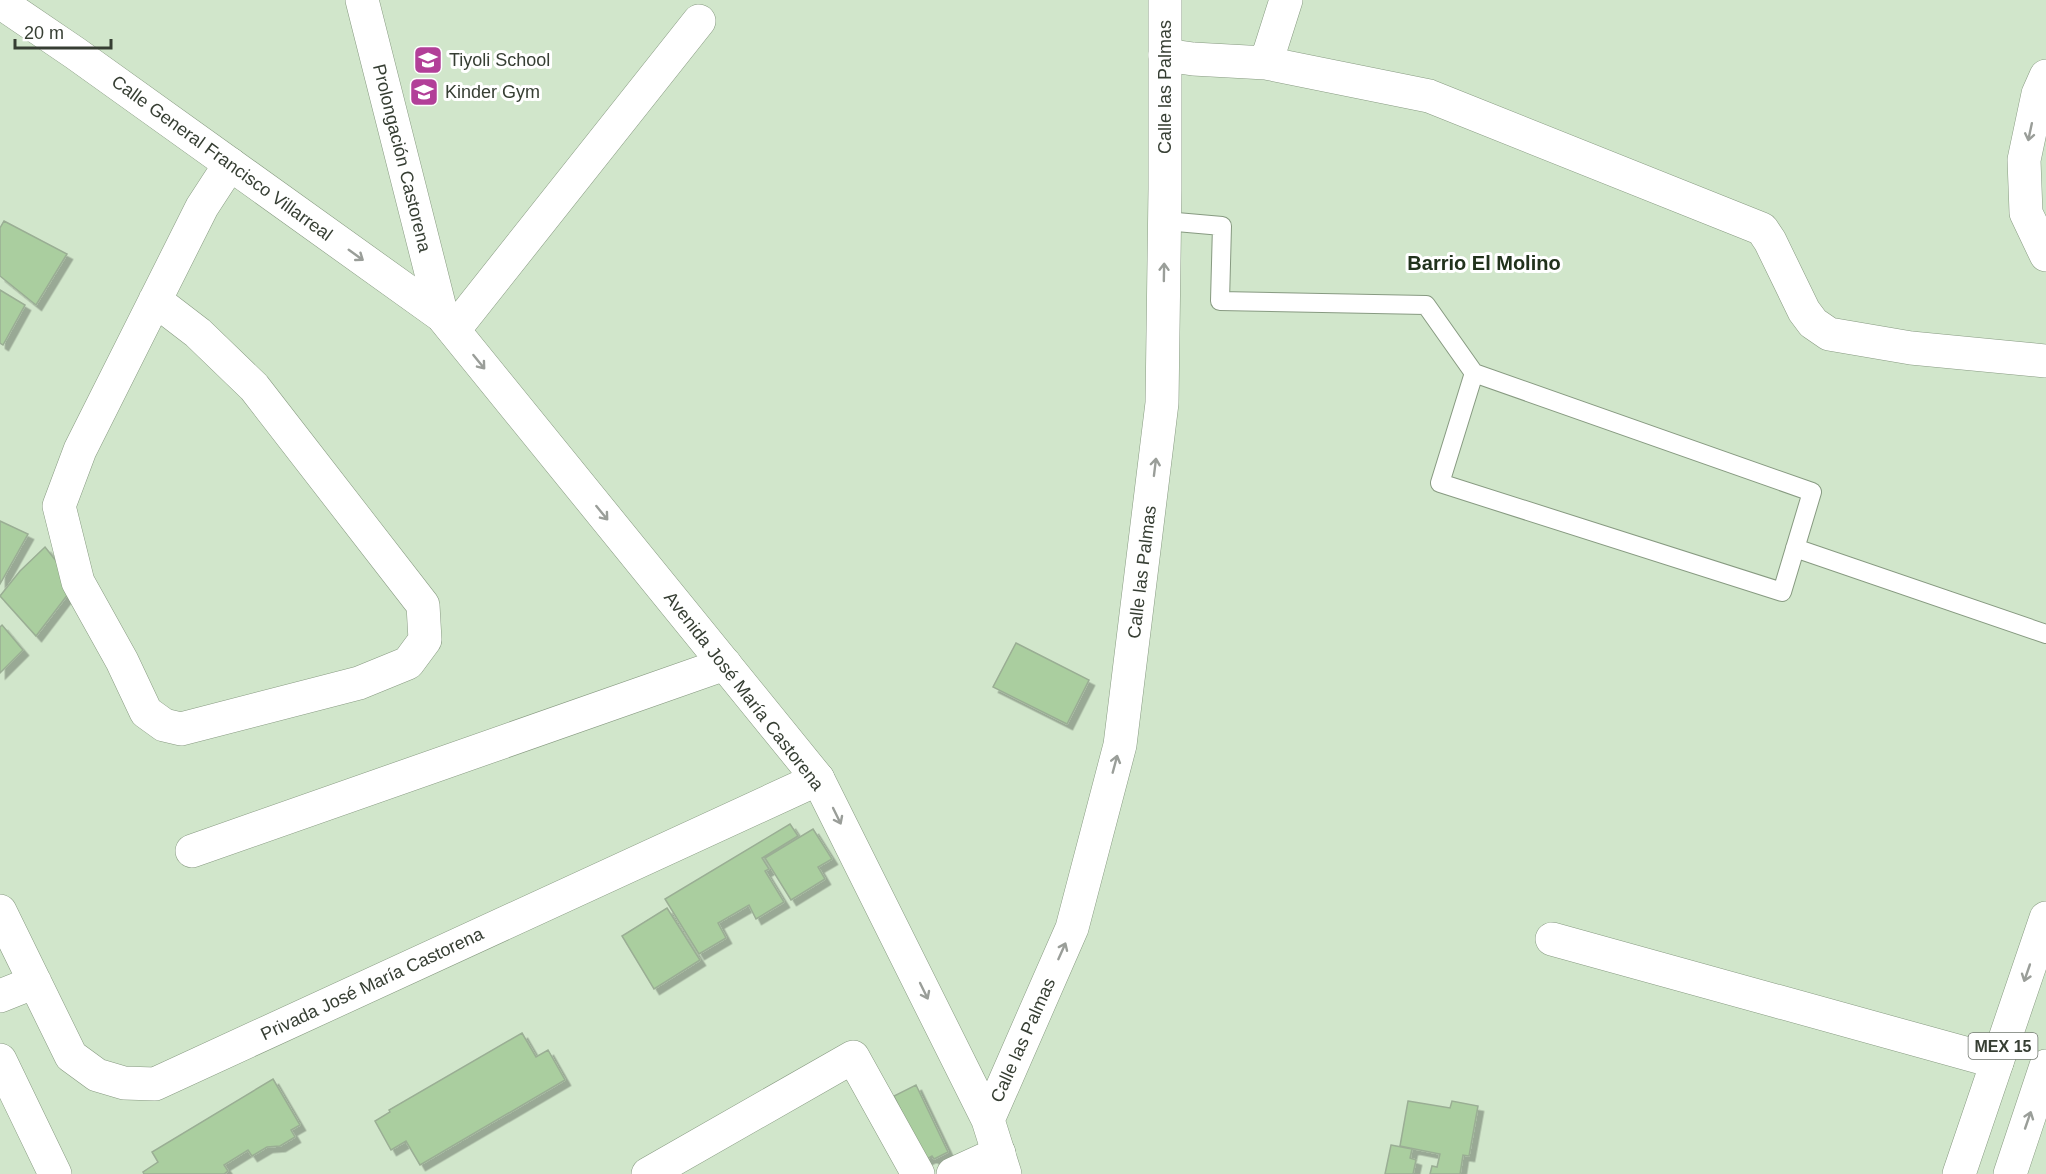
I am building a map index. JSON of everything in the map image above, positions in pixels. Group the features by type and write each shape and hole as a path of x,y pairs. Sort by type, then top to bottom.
{"street":[{"name":"Prolongación Castorena","path":"362,0 448,323"},
{"name":"Calle las Palmas","path":"988,1120 1072,928 1120,745 1162,403 1165,0"},
{"path":"1266,63 1286,0"},
{"name":"Calle General Francisco Villarreal","path":"0,2 230,164 448,323"},
{"path":"448,323 699,21"},
{"path":"1165,55 1192,59 1266,63 1429,96 1762,229 1804,311 1813,323 1829,334 1911,348 2046,361"},
{"path":"2046,76 2038,94 2024,160 2026,213 2046,255"},
{"path":"155,300 198,333 254,387 423,605 425,640 408,663 359,683 181,729 164,725 146,712 122,661 78,582 59,506 80,450 155,300 202,207 230,164"},
{"name":"Avenida José María Castorena","path":"448,323 818,779 988,1120 1002,1164"},
{"path":"192,852 725,664"},
{"name":"Privada José María Castorena","path":"0,911 71,1056 97,1075 124,1083 155,1084 818,779"},
{"name":"MEX 15","path":"1959,1174 2046,918"},
{"path":"1552,939 1998,1062"},
{"path":"0,996 35,982"},
{"path":"648,1174 853,1057 918,1174"},
{"path":"0,1060 55,1174"},
{"name":"MEX 15","path":"2010,1174 2045,1073"},
{"path":"953,1174 1002,1164"}],"lane":[{"path":"1165,221 1222,226 1220,301 1426,305 1474,373 1812,492 1782,592 1440,483 1474,373"},
{"path":"1795,548 2046,634"}],"building":[{"path":"4,221 67,254 36,305 0,276 0,228"},
{"path":"0,290 25,305 3,345 0,343"},
{"path":"0,521 28,534 0,584"},
{"path":"45,547 75,585 36,636 0,596 20,571"},
{"path":"2,625 23,650 0,673 0,627"},
{"path":"1016,643 1089,680 1067,724 993,687"},
{"path":"790,824 798,836 762,858 769,869 765,871 784,902 756,919 749,905 718,923 726,938 699,954 665,899"},
{"path":"813,829 832,859 818,867 825,879 791,900 765,858"},
{"path":"667,908 700,960 654,989 622,936"},
{"path":"522,1033 536,1057 548,1050 565,1080 420,1165 406,1141 391,1150 375,1121 390,1112 389,1110"},
{"path":"273,1079 300,1125 291,1130 295,1137 280,1146 267,1147 252,1156 248,1150 224,1165 228,1171 224,1174 144,1174 143,1172 158,1162 152,1152"},
{"path":"916,1085 948,1152 934,1159 932,1156 925,1160 894,1096"},
{"path":"1408,1101 1450,1108 1452,1101 1478,1106 1469,1156 1463,1155 1460,1174 1430,1174 1432,1166 1437,1167 1440,1154 1400,1146"},
{"path":"1391,1145 1412,1149 1410,1158 1416,1160 1413,1174 1385,1174"}],"place":[{"name":"Tiyoli School","path":"428,60"},
{"name":"Kinder Gym","path":"424,92"}],"district":[{"name":"Barrio El Molino","path":"1484,263"}]}
